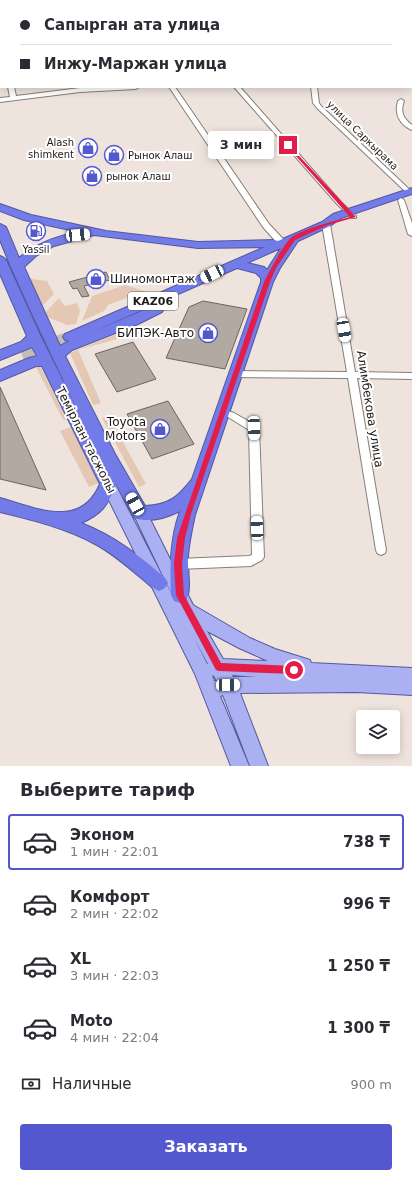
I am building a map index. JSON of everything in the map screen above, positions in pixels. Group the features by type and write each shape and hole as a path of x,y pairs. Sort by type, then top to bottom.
{"highway":[{"path":"0,376 55,346 228,264 268,249 326,224 411,193"},
{"path":"351,215 401,200 411,193"},
{"path":"0,207 28,218 106,234 198,245 220,251 228,264"},
{"path":"0,227 38,316 55,346 108,456 140,513 157,513 179,506 189,496 198,482"},
{"path":"17,267 30,254 56,241 78,235 106,234"},
{"path":"198,245 287,241"},
{"path":"184,602 178,564 181,538 198,482 267,282 287,241"},
{"path":"0,260 28,346"},
{"path":"228,264 260,270 268,277 267,282"},
{"path":"0,355 28,346 55,346 133,321 216,281 228,264"},
{"path":"0,364 28,346"},
{"name":"Темірлан тасжолы","path":"55,346 108,484"},
{"path":"47,517 72,519 82,515 94,508 102,499 108,484"},
{"path":"0,505 47,517 95,536 116,547 159,583"}],"main road":[{"name":"Темірлан тасжолы","path":"108,484 202,671 240,766"},
{"path":"140,513 184,602 228,685 259,766"},
{"path":"184,602 208,623 249,646 278,658 324,671"},
{"path":"202,671 219,667 412,676"},
{"path":"210,692 228,685 356,684 412,687"}],"street":[{"path":"11,88 14,97"},
{"path":"0,100 80,88 114,88"},
{"path":"173,88 266,225 287,241"},
{"path":"239,88 351,215"},
{"name":"улица Саркырама","path":"314,88 316,103 319,107 411,193"},
{"path":"401,101 398,111 399,116 412,128"},
{"path":"401,200 412,234"},
{"name":"Алимбекова улица","path":"326,224 353,375 381,550"},
{"path":"235,374 412,376"},
{"path":"178,564 251,561 258,557 254,428 231,415 222,412"}],"shaded area":[{"path":"25,278 47,281 54,294 41,307"},
{"path":"125,285 151,293 135,299 129,297 108,305 104,311 82,321 92,296"},
{"path":"59,298 65,306 77,303 80,311 76,324 67,325 47,317 45,313"},
{"path":"132,328 134,334 78,350 101,403 93,405 70,353"},
{"path":"36,367 40,367 68,419 63,420"},
{"path":"108,415 146,484 139,487 102,418"},
{"path":"71,427 101,482 89,487 60,431"}],"building":[{"path":"106,272 110,280 84,286 89,296 82,297 77,288 73,289 69,282"},
{"name":"БИПЭК-Авто","path":"203,301 247,309 225,369 166,358 189,307"},
{"path":"133,342 156,379 117,392 95,354"},
{"path":"0,387 46,490 0,479"},
{"name":"Toyota Motors","path":"168,401 194,444 152,459 127,414"}],"tunnel":[{"path":"22,355 70,337"}],"place":[{"name":"Alash shimkent","path":"88,148"},
{"name":"Рынок Алаш","path":"114,155"},
{"name":"рынок Алаш","path":"92,176"},
{"name":"Yassil","path":"36,231"},
{"name":"Шиномонтаж","path":"96,279"},
{"name":"БИПЭК-Авто","path":"208,333"},
{"name":"Toyota Motors","path":"160,429"}],"route":[{"path":"288,145 354,217 345,221 326,224 293,239 274,268 267,282 187,514 181,538 178,564 180,595 219,667 294,670"}]}
